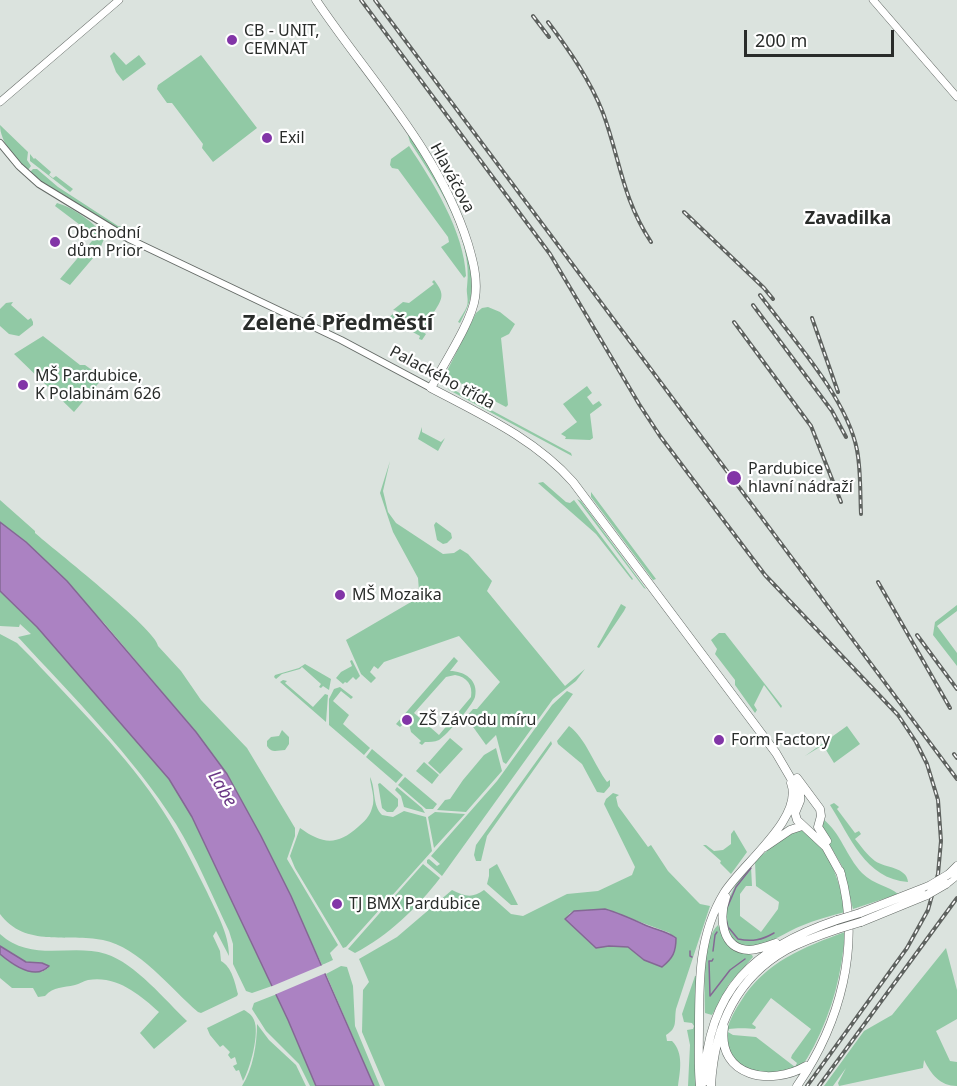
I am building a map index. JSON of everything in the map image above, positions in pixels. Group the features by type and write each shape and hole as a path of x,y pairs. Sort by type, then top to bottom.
{"main road":[{"path":"3,99 119,0"},
{"name":"Hlaváčova","path":"316,0 429,158 450,198 470,250 476,280 475,302 431,388"},
{"path":"873,0 957,97"},
{"name":"Palackého třída","path":"431,388 523,438 551,460 580,491 776,753 818,805"},
{"name":"Palackého třída","path":"776,753 799,790 801,798 798,806"},
{"path":"769,839 790,809 793,800 792,786 782,765"},
{"path":"702,1086 699,996 702,952 708,930 721,898 743,869 785,824 798,806 808,801 818,805 822,813 818,828 833,852 841,874 848,906 848,951 839,997 822,1042 797,1086"},
{"path":"798,806 796,818 826,847 841,874"},
{"path":"756,853 790,830 803,826 811,827 819,822"},
{"path":"743,869 729,891 723,907 722,920 729,940 746,950 838,925 861,922 927,895 946,884 957,866"},
{"path":"711,1086 718,1035 725,1016 760,970 785,950 860,912 953,875"},
{"path":"708,930 722,920"},
{"path":"702,1086 712,1030 727,996 759,959 792,938"},
{"path":"741,992 727,1018 723,1043 731,1064 747,1079 769,1084 788,1080 804,1069 822,1042"}],"street":[{"path":"0,107 3,99"},
{"name":"Palackého třída","path":"0,138 2,145 19,166 39,184 129,239 341,340 431,388"}],"green space":[{"path":"114,52 126,65 139,55 146,64 123,81 116,72 110,56"},
{"path":"201,55 257,128 213,162 202,148 203,144 172,103 167,103 157,89 158,85"},
{"path":"0,125 28,152 27,160 31,166 28,170 6,144"},
{"path":"408,135 428,163 448,203 459,230 451,211"},
{"path":"409,146 446,208 460,242 466,276 464,278 441,247 449,242 448,237 398,169 390,165 391,159"},
{"path":"30,154 51,172 49,175 53,178 56,176 73,189 70,192 30,161"},
{"path":"37,169 58,187 118,226 127,227 129,235 41,181 30,172"},
{"path":"57,203 82,216 103,235 92,234 55,206"},
{"path":"459,230 464,245 469,264 472,279 469,302 460,323 458,322 468,301 468,268"},
{"path":"104,239 99,251 70,285 60,279 92,241"},
{"path":"434,280 441,297 432,322 428,322 423,332 426,334 422,340 419,339 420,336 392,321 390,324 384,321 385,317 397,311 393,310 403,302 409,303 434,284 432,282"},
{"path":"13,302 11,305 28,320 31,318 33,322 33,325 19,336 9,334 0,326 0,309 6,303"},
{"path":"488,307 500,312 515,324 509,334 501,338 508,405 506,407 445,375 476,313"},
{"path":"43,336 80,365 85,365 103,378 74,412 14,354"},
{"path":"443,380 454,390 571,453 572,456 449,390"},
{"path":"587,386 592,393 587,397 593,405 599,401 602,405 590,414 593,438 590,440 565,439 566,437 561,434 577,422 563,404"},
{"path":"422,427 422,432 441,442 445,438 438,451 418,439"},
{"path":"390,461 383,491 388,512 396,523 443,554 454,553 460,549 468,554 492,581 487,591 565,686 585,669 576,681 553,699 506,764 503,762 496,735 486,745 466,717 473,709 477,709 500,682 459,636 384,662 378,669 374,666 370,672 376,678 371,683 361,674 346,640 411,602 419,591 418,578 393,532 380,493"},
{"path":"543,482 566,502 570,503 574,500 632,580 596,534 538,483"},
{"path":"591,492 656,579 653,580 591,497"},
{"path":"577,499 581,501 646,589 644,588"},
{"path":"0,500 141,624 181,671 201,700 247,748 295,828 295,836 287,859 338,945 330,953 333,960 322,965 261,836 227,774 196,732 105,624 26,542 0,522"},
{"path":"436,522 451,533 452,538 447,543 443,544 437,540 434,525"},
{"path":"0,591 37,627 169,779 192,817 272,986 252,993 246,991 233,964 233,944 229,931 184,837 159,799 121,750 18,637 31,634 20,624 19,627 0,626"},
{"path":"621,604 626,607 624,611 599,648 597,647"},
{"path":"957,605 957,611 937,626 957,653 957,666 933,635 935,622"},
{"path":"719,633 725,633 782,706 781,708 764,685 754,705 757,710 755,713 735,685 735,680 715,654 717,649 711,640"},
{"path":"0,634 17,643 84,713 134,770 163,811 186,851 221,923 227,939 229,956 216,931 213,936 220,951 221,961 233,976 237,996 201,1013 198,1012 142,960 116,944 90,938 34,935 10,925 0,914"},
{"path":"454,657 458,661 450,671 465,675 473,681 476,691 473,701 459,720 439,740 425,742 422,745 419,743 421,741 411,732 408,720 400,727 396,724","holes":["459,676 470,685 471,697 439,735 414,713 446,677"]},
{"path":"352,660 360,676 356,680 353,677 343,684 336,678 352,666 350,661"},
{"path":"305,664 331,679 329,690 323,686 319,687 321,684 302,667 282,674 276,679 274,677"},
{"path":"287,681 285,683 313,707 325,694 328,695 326,722 280,682"},
{"path":"340,687 353,697 351,699 341,691 333,701 349,715 343,724 370,748 364,755 329,725 329,699 334,689"},
{"path":"567,691 573,694 442,876 427,863 427,860 429,859 437,866 440,864 431,856 497,781 552,705"},
{"path":"569,726 585,744 607,782 610,780 610,786 604,793 597,792 582,764 558,744 557,741"},
{"path":"847,726 860,744 834,763 823,745 805,756"},
{"path":"282,730 289,737 289,744 285,750 271,750 267,746 267,741 271,737 279,736"},
{"path":"450,738 463,749 440,774 428,763"},
{"path":"551,741 552,744 487,836 481,861 476,861 474,855 476,845"},
{"path":"496,748 502,771 466,812 437,810 445,800 450,799 484,755"},
{"path":"372,749 403,775 396,783 366,757"},
{"path":"424,762 439,775 432,784 416,771"},
{"path":"370,777 375,802 382,815 393,817 404,811 426,817 432,851 343,948 290,856 300,828 315,837 329,841 343,837 362,823 370,814 373,804"},
{"path":"405,777 437,804 433,809 426,809 398,785"},
{"path":"380,783 398,799 398,806 393,812 387,812 382,808 378,784"},
{"path":"397,787 425,813 404,807 401,796 395,790"},
{"path":"613,793 619,795 616,797 618,806 648,847 651,845 668,871 700,904 710,906 676,1009 674,1027 666,1035 667,1041 672,1041 676,1046 680,1057 678,1086 385,1086 362,1032 363,990 369,982 359,959 397,937 452,890 468,896 476,895 484,890 511,914 523,916 567,894 598,891 632,875 635,867 604,804","holes":["605,909 670,933 662,967 644,960 628,947 599,947 565,919 574,911"]},
{"path":"834,803 839,807 837,809 855,833 859,831 861,834 855,839 867,853 875,861 904,873 908,882 880,873 860,854 830,805"},
{"path":"435,812 465,814 434,848 428,817"},
{"path":"823,819 834,831 862,873 898,894 853,909 842,866 821,830"},
{"path":"802,829 819,845 832,865 845,912 806,924 755,946 738,943 729,933 726,923 727,907 734,888 741,876 751,867 752,886 746,886 740,894 740,916 761,932 778,909 779,902 756,886 755,861 786,835"},
{"path":"734,830 747,852 731,874 720,863 721,861 703,845 714,851 723,850 731,844 731,834"},
{"path":"423,864 440,878 422,900 402,920 367,946 355,953 348,949"},
{"path":"497,864 518,905 511,905 487,884 489,869"},
{"path":"718,925 731,945 753,957 729,984 712,1015 705,1013 705,966 709,942"},
{"path":"845,932 839,976 821,1032 814,1046 799,1069 792,1075 780,1078 756,1075 737,1062 730,1053 727,1030 733,1015 751,987 774,966 800,950","holes":["771,998 811,1029 792,1055 791,1058 797,1063 795,1067 756,1037 733,1035 728,1032 729,1029 755,1029 756,1027 752,1024"]},
{"path":"0,934 12,943 25,948 52,951 93,951 117,959 139,974 187,1021 154,1049 140,1033 159,1012 136,993 118,983 99,979 88,980 55,989 45,996 38,997 33,988 12,988 0,978 0,954 42,972 48,968 41,964 26,962 0,946"},
{"path":"946,948 957,990 957,1019 936,1031 950,1061 957,1062 957,1086 946,1084 937,1078 924,1060 923,1068 839,1086 838,1083 846,1068 833,1086 824,1086 864,1031 892,1015"},
{"path":"341,966 347,967 353,986 355,1026 380,1086 374,1086 326,974"},
{"path":"695,976 697,976 696,1086 688,1086 690,1045 687,1030 693,1029 694,1026 692,1023 684,1022 682,1014"},
{"path":"277,994 316,1086 310,1086 299,1064 266,1031 252,1009 254,1003"},
{"path":"244,1010 253,1018 256,1033 249,1068 243,1081 239,1070 236,1071 233,1066 237,1064 235,1057 231,1059 228,1055 230,1052 223,1045 220,1047 207,1028"},
{"path":"257,1024 269,1040 296,1065 306,1086 242,1086 254,1056"}],"water":[{"name":"Labe","path":"0,522 26,542 67,581 196,732 227,774 291,896 374,1086 316,1086 288,1020 192,817 169,779 37,627 0,591"},
{"path":"605,909 676,938 671,958 662,967 644,960 628,947 596,948 565,919 574,911"},
{"path":"0,946 26,962 49,966 37,972 24,970 0,954"}],"pier":[{"path":"325,964 328,972 274,995 270,987"}],"waterway":[{"path":"727,908 736,887 751,868"},
{"path":"726,919 728,927"},
{"path":"729,928 738,939 743,940 757,940 774,933"},
{"path":"713,951 717,932"},
{"path":"690,951 692,957"},
{"path":"713,959 709,961 710,996 730,970 745,959"}],"railway":[{"path":"361,0 550,254 660,436 765,575 898,715 927,764 938,800 941,841 938,874 928,910 907,948 807,1086"},
{"path":"375,0 957,779"},
{"path":"533,16 549,37"},
{"path":"548,22 564,43 598,101 634,210 651,242"},
{"path":"684,212 773,299"},
{"path":"760,295 817,369 842,410 857,450 861,514"},
{"path":"753,305 832,411 846,437"},
{"path":"812,318 838,392"},
{"path":"734,322 811,426 841,502"},
{"path":"878,582 950,708"},
{"path":"917,635 957,689"},
{"path":"954,754 957,758"},
{"path":"819,1086 957,898"}],"place":[{"name":"CB - UNIT, CEMNAT","path":"232,40"},
{"name":"Exil","path":"267,138"},
{"name":"Obchodní dům Prior","path":"55,242"},
{"name":"MŠ Pardubice, K Polabinám 626","path":"23,385"},
{"name":"Pardubice hlavní nádraží","path":"734,478"},
{"name":"MŠ Mozaika","path":"340,595"},
{"name":"ZŠ Závodu míru","path":"407,720"},
{"name":"Form Factory","path":"719,740"},
{"name":"TJ BMX Pardubice","path":"337,904"}],"district":[{"name":"Zavadilka","path":"848,219"},
{"name":"Zelené Předměstí","path":"338,324"}]}
